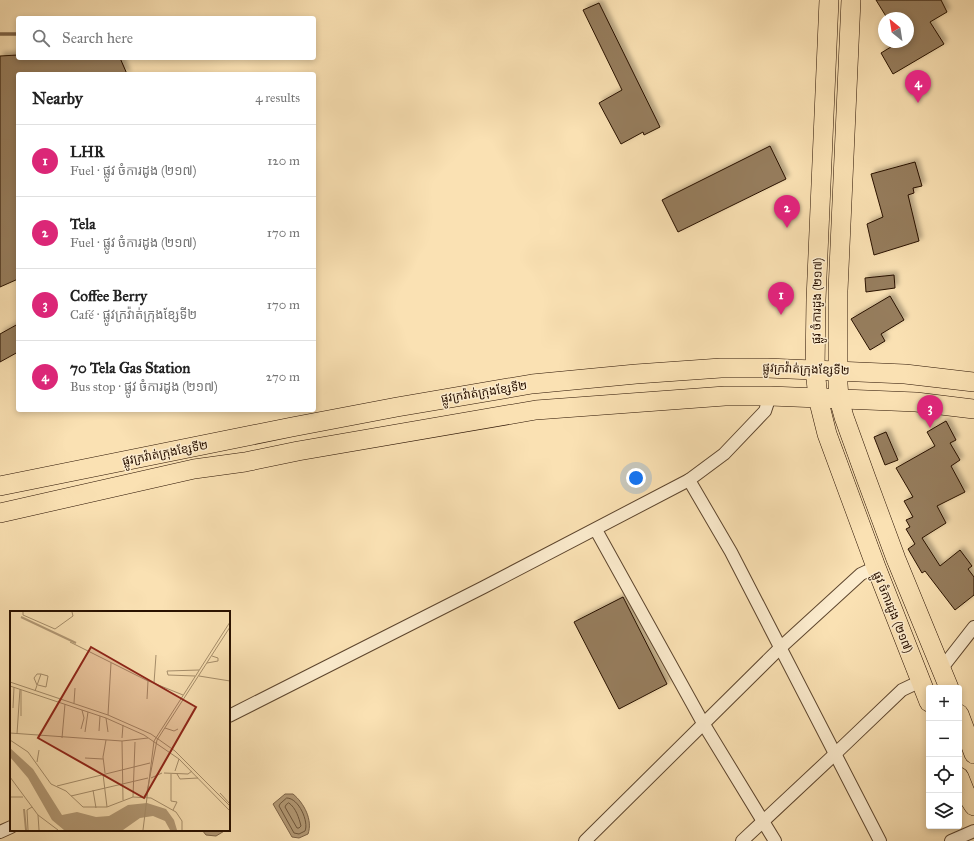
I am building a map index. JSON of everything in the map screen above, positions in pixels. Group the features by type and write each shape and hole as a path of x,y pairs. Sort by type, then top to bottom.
{"main road":[{"name":"ផ្លូវ ចំការដូង (២១៧)","path":"829,0 820,197 815,369 818,398 827,434 876,567 926,694"},
{"name":"ផ្លូវ ចំការដូង (២១៧)","path":"851,0 838,291 838,370 840,399 853,442 896,559 948,685"},
{"name":"ផ្លូវក្រវ៉ាត់ក្រុងខ្សែទី២","path":"0,486 292,427 532,384 721,368 838,370 905,374 974,382"},
{"name":"ផ្លូវក្រវ៉ាត់ក្រុងខ្សែទី២","path":"0,513 194,470 536,410 725,396 770,396 916,402 974,409"},
{"path":"292,427 298,451"},
{"path":"962,721 974,754"},
{"path":"962,784 974,806"}],"street":[{"path":"230,715 596,530 689,480 724,454 765,411 770,396"},
{"path":"689,480 731,552 880,841"},
{"path":"596,530 703,724 775,841"},
{"path":"593,838 703,724 780,648 860,574 876,567"},
{"path":"942,668 974,627"},
{"path":"742,841 902,690 921,681"},
{"path":"0,832 10,827"},
{"path":"951,841 974,831"}],"water":[{"path":"285,794 293,794 301,802 308,818 308,834 299,838 292,837 273,804"},
{"path":"203,831 224,831 216,836 206,835"}],"building":[{"path":"876,0 941,0 947,12 930,22 944,44 893,74 881,53 889,48 914,48 914,12 883,12"},
{"path":"599,3 660,127 644,135 643,132 621,144 599,103 622,90 583,10"},
{"path":"16,55 16,60 121,60 126,72 16,72 16,280 0,287 0,56"},
{"path":"770,146 786,179 678,232 662,200"},
{"path":"915,162 922,186 913,188 914,193 908,195 919,241 874,255 867,224 883,217 871,174"},
{"path":"894,275 895,288 866,292 865,278"},
{"path":"890,296 904,320 881,334 885,341 870,350 851,319"},
{"path":"16,325 16,353 0,362 0,334"},
{"path":"946,421 956,440 950,443 960,460 951,466 965,492 937,506 946,523 922,538 940,566 960,550 972,566 968,569 974,577 974,595 955,610 925,571 922,573 908,549 915,544 906,529 910,527 906,520 913,517 904,501 913,497 896,468 935,446 927,432"},
{"path":"886,432 898,460 885,465 874,437"},
{"path":"623,597 667,684 619,709 574,622"}],"waterway":[{"path":"0,34 16,34"}],"place":[{"name":"70 Tela Gas Station","path":"918,103"},
{"name":"Tela","path":"787,228"},
{"name":"LHR","path":"781,315"},
{"name":"Coffee Berry","path":"930,428"}]}
